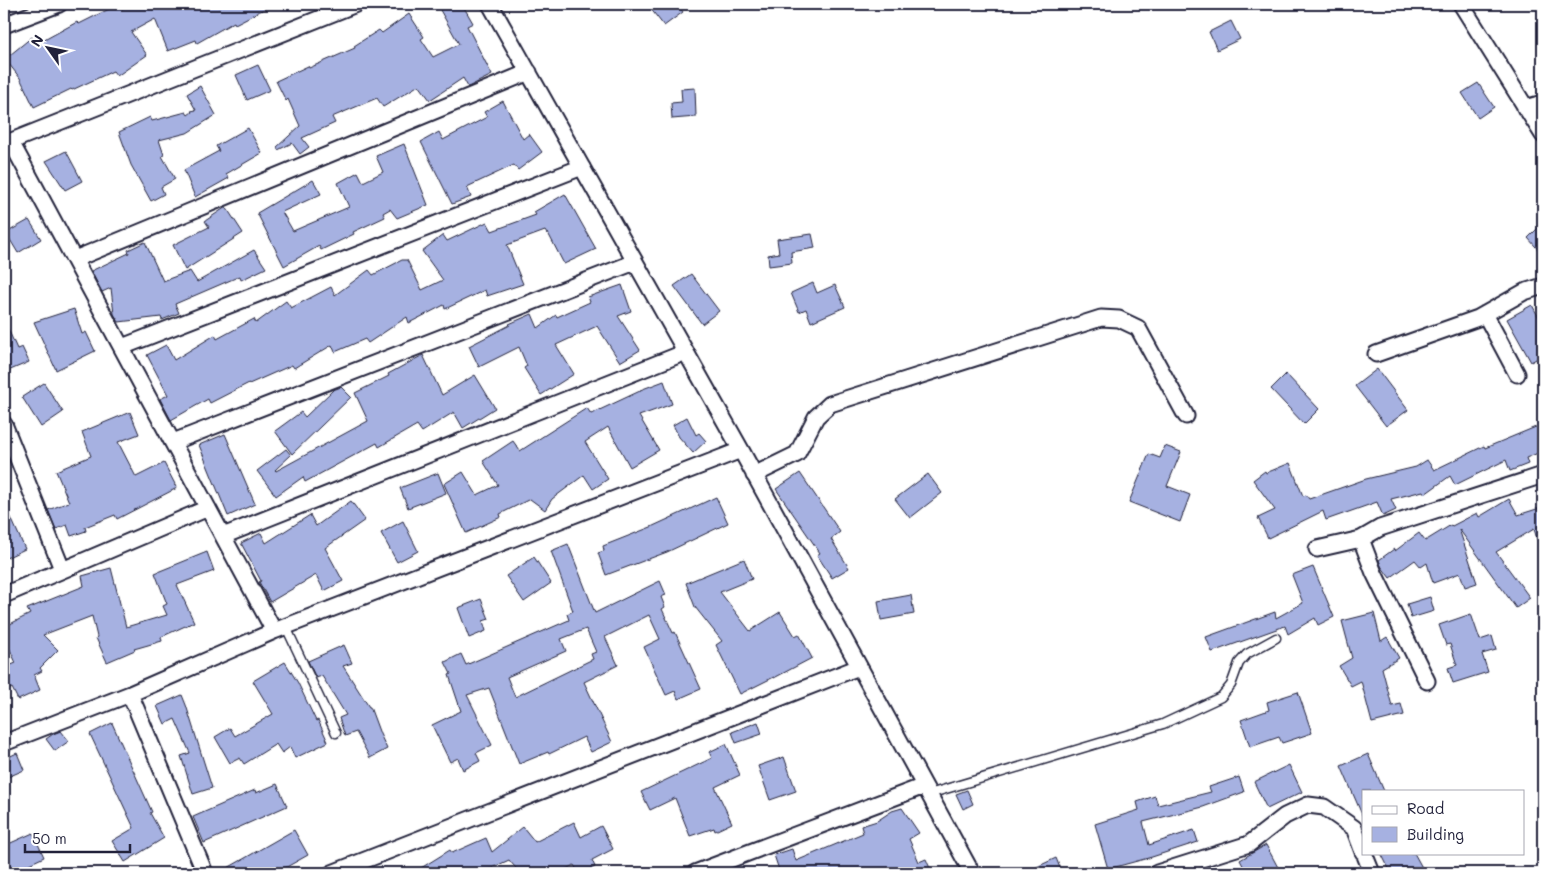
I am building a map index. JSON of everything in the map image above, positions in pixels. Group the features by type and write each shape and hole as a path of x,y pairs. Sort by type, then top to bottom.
{"street":[{"path":"4,25 59,4"},
{"path":"280,629 223,536 75,259 7,143 356,4"},
{"path":"490,4 741,450 972,873"},
{"path":"1461,4 1543,135"},
{"path":"75,259 529,72"},
{"path":"1525,108 1543,103"},
{"path":"122,347 582,167"},
{"path":"173,442 636,262"},
{"path":"1376,354 1478,318 1524,292 1543,286"},
{"path":"1485,314 1517,374"},
{"path":"754,474 797,454 816,418 830,404 1101,318 1119,319 1138,328 1186,416"},
{"path":"223,536 686,352"},
{"path":"4,424 62,569"},
{"path":"4,743 130,694 280,629 741,450"},
{"path":"1317,548 1361,539 1380,528 1543,475"},
{"path":"4,594 208,508"},
{"path":"1361,539 1374,573 1427,681"},
{"path":"332,873 859,667"},
{"path":"130,694 205,873"},
{"path":"695,873 926,790"},
{"path":"1157,873 1249,844 1285,816 1308,805 1324,807 1354,828 1362,848"},
{"path":"1364,854 1372,873"}],"lane":[{"path":"280,629 336,733"},
{"path":"926,790 1163,724 1221,697 1231,685 1239,663 1247,654 1276,638"}],"building":[{"path":"119,4 122,9 131,4 217,4 219,7 227,4 274,4 235,24 234,22 197,43 196,40 168,51 155,19 131,32 147,55 117,76 113,71 34,107 20,78 5,59 32,37 37,44 77,22 79,24"},
{"path":"452,4 462,4 473,23 467,26 492,75 468,87 463,78 430,100 419,85 383,107 377,98 332,117 335,123 302,138 309,147 300,154 292,143 278,150 277,147 300,126 288,99 286,101 276,81 308,66 309,68 355,48 354,46 379,30 382,33 409,14 424,37 421,39 433,57 459,44 440,10"},
{"path":"647,4 677,4 683,12 664,26"},
{"path":"1231,21 1240,39 1217,50 1209,32"},
{"path":"258,65 270,90 247,100 236,75"},
{"path":"1478,83 1494,107 1478,118 1462,93"},
{"path":"200,86 216,115 187,133 159,140 164,155 162,156 175,179 161,187 164,194 151,201 131,165 119,132 150,117 152,121 186,112 188,115 191,111 196,110 187,94"},
{"path":"695,88 696,117 672,119 671,103 682,102 681,89"},
{"path":"503,101 523,139 529,134 542,152 518,170 514,165 467,187 471,197 452,204 421,142 439,132 443,140 487,117 484,112"},
{"path":"248,128 262,153 226,174 229,178 195,197 184,170 219,151 216,146"},
{"path":"404,144 428,205 397,218 390,209 383,213 385,217 353,232 354,234 321,250 319,246 284,266 257,213 313,180 321,194 282,212 293,231 349,207 338,183 358,172 363,182 383,172 376,156"},
{"path":"66,151 82,181 65,190 46,161"},
{"path":"565,194 596,249 564,264 548,233 545,231 507,245 523,284 487,296 485,290 445,309 444,305 409,323 407,317 368,343 365,339 335,352 332,345 294,368 292,365 249,383 210,403 208,399 171,420 160,399 168,395 147,355 166,345 174,360 215,335 217,339 254,319 256,323 286,301 291,308 331,287 335,295 369,270 373,275 402,260 407,260 422,290 443,280 422,251 443,235 447,241 487,222 492,231 536,215 534,212"},
{"path":"226,207 243,233 185,270 173,245 209,227 205,221"},
{"path":"29,220 41,239 18,253 6,233"},
{"path":"1543,223 1543,255 1528,238"},
{"path":"812,234 815,248 791,252 792,263 769,266 768,255 779,253 777,239"},
{"path":"145,242 163,281 190,271 197,282 254,250 266,268 241,280 240,276 175,304 179,313 162,320 161,317 119,322 114,314 111,288 102,292 91,271 129,253 128,250"},
{"path":"691,274 719,311 702,324 674,286"},
{"path":"813,283 817,293 835,285 845,307 811,322 806,309 799,312 791,293"},
{"path":"622,285 631,311 618,316 640,350 620,362 597,326 556,345 574,374 541,395 524,368 527,366 519,347 479,367 469,346 509,324 532,314 538,328 556,315 557,317 590,302 588,297"},
{"path":"1532,305 1543,325 1543,355 1531,362 1507,319"},
{"path":"74,309 82,334 86,332 95,351 56,370 34,322"},
{"path":"4,320 17,349 22,347 29,362 8,371 4,362"},
{"path":"423,355 442,395 475,375 495,408 463,428 454,412 422,432 417,425 379,447 377,443 305,482 303,477 276,496 257,471 286,449 291,455 276,471 368,421 355,393 389,376 388,374"},
{"path":"1377,369 1408,410 1386,426 1355,386"},
{"path":"1286,374 1319,409 1304,424 1271,389"},
{"path":"664,381 672,404 639,416 659,450 630,467 608,427 585,442 608,479 593,489 584,475 552,499 545,510 530,499 500,514 501,517 466,533 444,484 463,472 477,495 498,485 483,461 513,441 520,451 587,408 591,414 640,390"},
{"path":"44,383 63,412 41,427 22,397"},
{"path":"341,387 351,397 292,454 275,431 301,412 305,417 333,390"},
{"path":"130,412 139,434 118,442 136,477 164,463 177,488 117,519 115,515 85,527 86,531 71,536 67,525 56,529 48,510 69,502 56,471 91,456 82,432"},
{"path":"687,417 696,435 699,433 706,441 693,453 679,437 673,425"},
{"path":"1543,424 1543,451 1526,458 1528,464 1510,471 1506,460 1455,485 1450,476 1425,494 1423,491 1391,499 1396,510 1383,516 1377,502 1326,520 1323,511 1268,538 1258,518 1275,510 1253,480 1265,471 1266,473 1290,463 1303,496 1306,495 1309,499 1366,479 1416,467 1427,460 1434,470 1484,446 1485,448"},
{"path":"225,434 255,504 228,516 199,445"},
{"path":"1165,446 1181,452 1167,486 1190,495 1180,522 1129,502 1149,454 1160,458"},
{"path":"438,473 446,493 408,508 400,488"},
{"path":"800,473 840,532 831,539 849,568 832,578 817,555 820,553 776,489"},
{"path":"928,474 942,493 910,518 895,499"},
{"path":"716,497 728,523 667,552 606,575 598,553 604,551 603,546 651,527"},
{"path":"1509,499 1518,515 1543,507 1543,549 1540,549 1534,529 1496,552 1530,598 1516,608 1459,529 1477,583 1465,587 1460,573 1433,583 1427,563 1421,567 1415,560 1390,578 1381,566 1379,560 1419,533 1425,541 1451,525 1477,513 1479,517"},
{"path":"351,501 365,520 325,548 343,581 324,591 316,575 270,602 241,543 261,533 266,543 310,515 316,526"},
{"path":"4,502 25,549 4,559"},
{"path":"403,521 418,551 397,562 381,533"},
{"path":"568,544 595,613 660,581 666,595 661,597 665,607 662,609 673,633 675,632 701,689 678,699 675,691 666,695 644,647 660,639 649,615 605,637 618,665 584,682 612,742 591,752 584,737 549,754 548,752 519,764 489,688 467,695 492,745 476,753 480,761 463,770 458,758 450,762 432,725 461,711 449,675 451,674 445,662 461,654 466,665 569,620 567,614 573,611 551,551","holes":["586,629 596,652 591,654 593,659 515,697 507,677 566,651 561,639"]},
{"path":"207,552 214,571 177,585 194,622 161,637 162,641 134,649 107,662 96,638 92,616 43,635 58,650 40,668 42,671 34,675 40,690 18,700 12,688 4,692 4,668 16,663 4,636 4,627 30,614 27,609 84,586 82,576 111,568 126,627 167,615 163,606 167,604 155,573"},
{"path":"534,557 551,583 524,602 506,576"},
{"path":"744,559 752,579 720,592 750,631 780,612 795,636 799,634 812,658 740,694 716,645 722,641 695,607 686,583"},
{"path":"1313,567 1334,617 1318,625 1315,618 1288,634 1285,626 1212,652 1206,637 1275,612 1276,618 1303,603 1292,575"},
{"path":"911,595 914,614 881,620 878,601"},
{"path":"1430,597 1434,611 1411,618 1407,604"},
{"path":"481,599 489,619 483,621 486,631 469,638 458,608"},
{"path":"1374,613 1381,641 1387,637 1399,658 1382,668 1392,706 1401,704 1404,715 1372,723 1361,681 1351,686 1339,666 1352,658 1342,621"},
{"path":"1471,614 1480,640 1492,636 1496,650 1482,654 1488,672 1453,683 1448,668 1457,665 1450,644 1446,645 1439,625"},
{"path":"344,645 352,663 343,666 370,707 387,749 370,758 356,732 345,736 339,718 346,715 322,676 316,678 308,661"},
{"path":"285,662 298,683 316,721 318,720 328,742 295,758 290,747 282,753 276,744 244,764 240,758 230,763 215,737 230,728 235,736 273,714 253,681"},
{"path":"1298,692 1312,733 1282,743 1279,737 1250,747 1241,720 1269,710 1267,702"},
{"path":"182,695 212,788 193,794 181,756 190,753 175,719 165,724 157,706"},
{"path":"758,722 762,734 736,743 732,732"},
{"path":"112,723 152,812 150,813 164,838 125,862 112,841 134,828 90,734"},
{"path":"61,731 69,741 55,751 46,739"},
{"path":"726,744 740,775 715,787 732,823 715,831 714,828 690,836 675,798 650,810 641,792 712,758 709,752"},
{"path":"17,753 24,770 8,777 4,768 4,759"},
{"path":"1368,754 1384,790 1362,790 1362,815 1341,766"},
{"path":"784,757 796,791 770,800 758,766"},
{"path":"1289,765 1302,792 1267,809 1254,782"},
{"path":"1239,777 1244,792 1203,807 1143,822 1149,845 1194,830 1198,842 1108,869 1095,824 1139,810 1137,802 1155,796 1158,805 1211,792 1209,787"},
{"path":"277,784 287,806 204,843 193,817 255,790 256,793"},
{"path":"967,790 973,804 963,809 956,794"},
{"path":"902,808 919,833 909,839 919,862 926,859 932,873 810,873 809,869 797,873 780,873 774,855 792,849 796,861 863,833 861,826 877,821 892,811"},
{"path":"574,822 581,837 601,826 613,849 592,860 595,867 582,873 579,873 574,865 558,873 520,873 509,860 481,873 413,873 450,850 452,853 486,838 492,852 523,827 535,842"},
{"path":"294,830 308,855 276,873 219,873"},
{"path":"33,833 44,857 10,873 4,873 4,846"},
{"path":"1266,845 1281,873 1247,873 1240,860"},
{"path":"1382,854 1415,854 1425,873 1391,873"},
{"path":"1056,858 1062,873 1024,873"}]}
